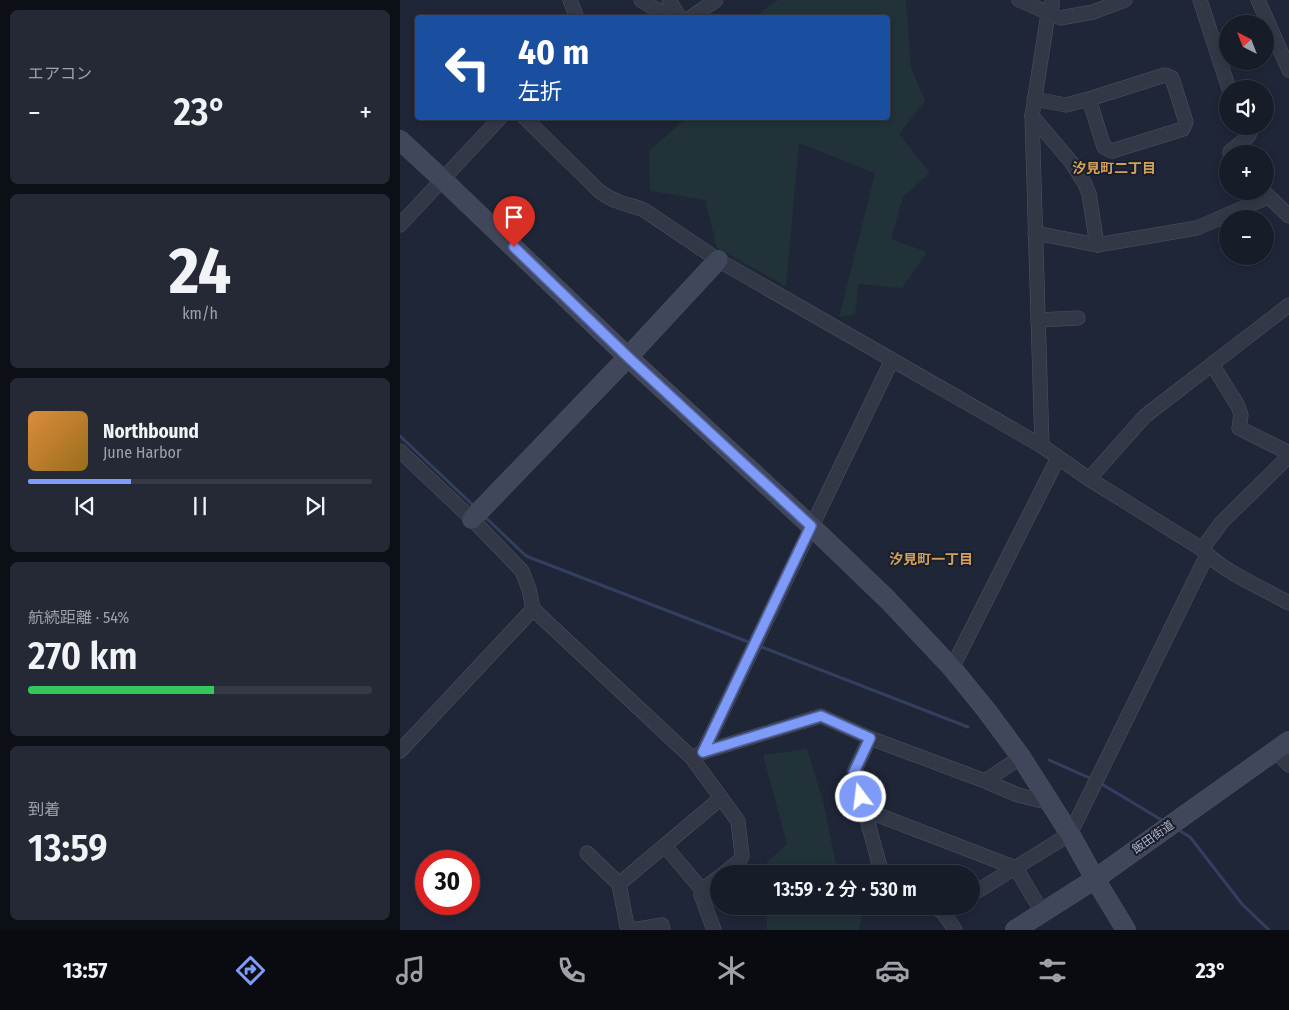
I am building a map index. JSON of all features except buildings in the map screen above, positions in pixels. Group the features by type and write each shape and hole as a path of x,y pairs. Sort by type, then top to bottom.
{"street":[{"path":"570,0 576,15"},
{"path":"641,0 669,15"},
{"path":"669,0 678,15"},
{"path":"694,15 716,0"},
{"path":"1019,0 1060,18 1093,12 1124,0"},
{"path":"1042,446 1032,116 1048,14 1052,6 1052,0"},
{"path":"1200,0 1226,80"},
{"path":"1258,0 1289,70"},
{"path":"1034,99 1066,105 1164,75 1172,78 1186,122 1182,129 1112,151 1104,147 1089,99"},
{"path":"1032,116 1072,163 1085,184 1089,194 1097,245"},
{"path":"400,225 498,120"},
{"path":"527,120 599,191 609,198 637,206 644,210 718,260 1042,446 1232,572 1289,603"},
{"path":"1238,145 1250,135"},
{"path":"400,140 628,357 811,526 888,600 952,668 1021,757 1070,834 1126,930"},
{"path":"1035,233 1097,245 1197,228 1254,200"},
{"path":"1272,200 1289,216"},
{"path":"472,520 718,260"},
{"path":"1090,479 1145,416 1289,305"},
{"path":"1038,320 1078,318"},
{"path":"697,755 892,360"},
{"path":"980,890 1070,834 1204,552 1222,522 1289,455 1239,428 1241,415 1238,406 1212,364"},
{"path":"400,451 522,571 529,589 533,609 697,755 721,798 738,821 742,856 734,865"},
{"path":"952,668 1058,458"},
{"path":"400,751 533,609"},
{"path":"697,755 821,716 870,738 1018,795 1051,803"},
{"path":"870,738 854,772 880,865"},
{"name":"飯田街道","path":"1015,930 1285,753"},
{"path":"985,781 1021,757"},
{"path":"620,884 721,798"},
{"path":"865,810 1016,868 1042,912"},
{"path":"665,846 702,890"},
{"path":"586,853 620,884 627,926 632,930 662,925 663,930"},
{"path":"710,884 702,890 701,895 714,930"},
{"path":"946,915 955,930"}],"shaded area":[{"path":"778,0 906,0 911,68 925,101 899,134 930,173 903,197 891,239 927,252 902,288 859,284 855,314 839,317 875,173 799,143 786,286 717,248 705,200 650,191 649,151 684,120 890,120 890,15 757,15"},
{"path":"807,749 823,801 836,865 767,865 767,862 787,844 763,755"},
{"path":"767,915 862,915 859,930 767,930"}],"waterway":[{"path":"400,436 474,506"},
{"path":"484,516 526,556 751,643"},
{"path":"759,646 968,727"},
{"path":"1049,760 1092,779"},
{"path":"1100,783 1165,822"},
{"path":"1177,829 1190,837 1242,904 1269,930"}],"district":[{"name":"汐見町二丁目","path":"1114,168"},
{"name":"汐見町一丁目","path":"931,559"}],"route":[{"path":"514,247 628,357 811,526 703,752 821,716 870,738 854,772 861,797"}]}
